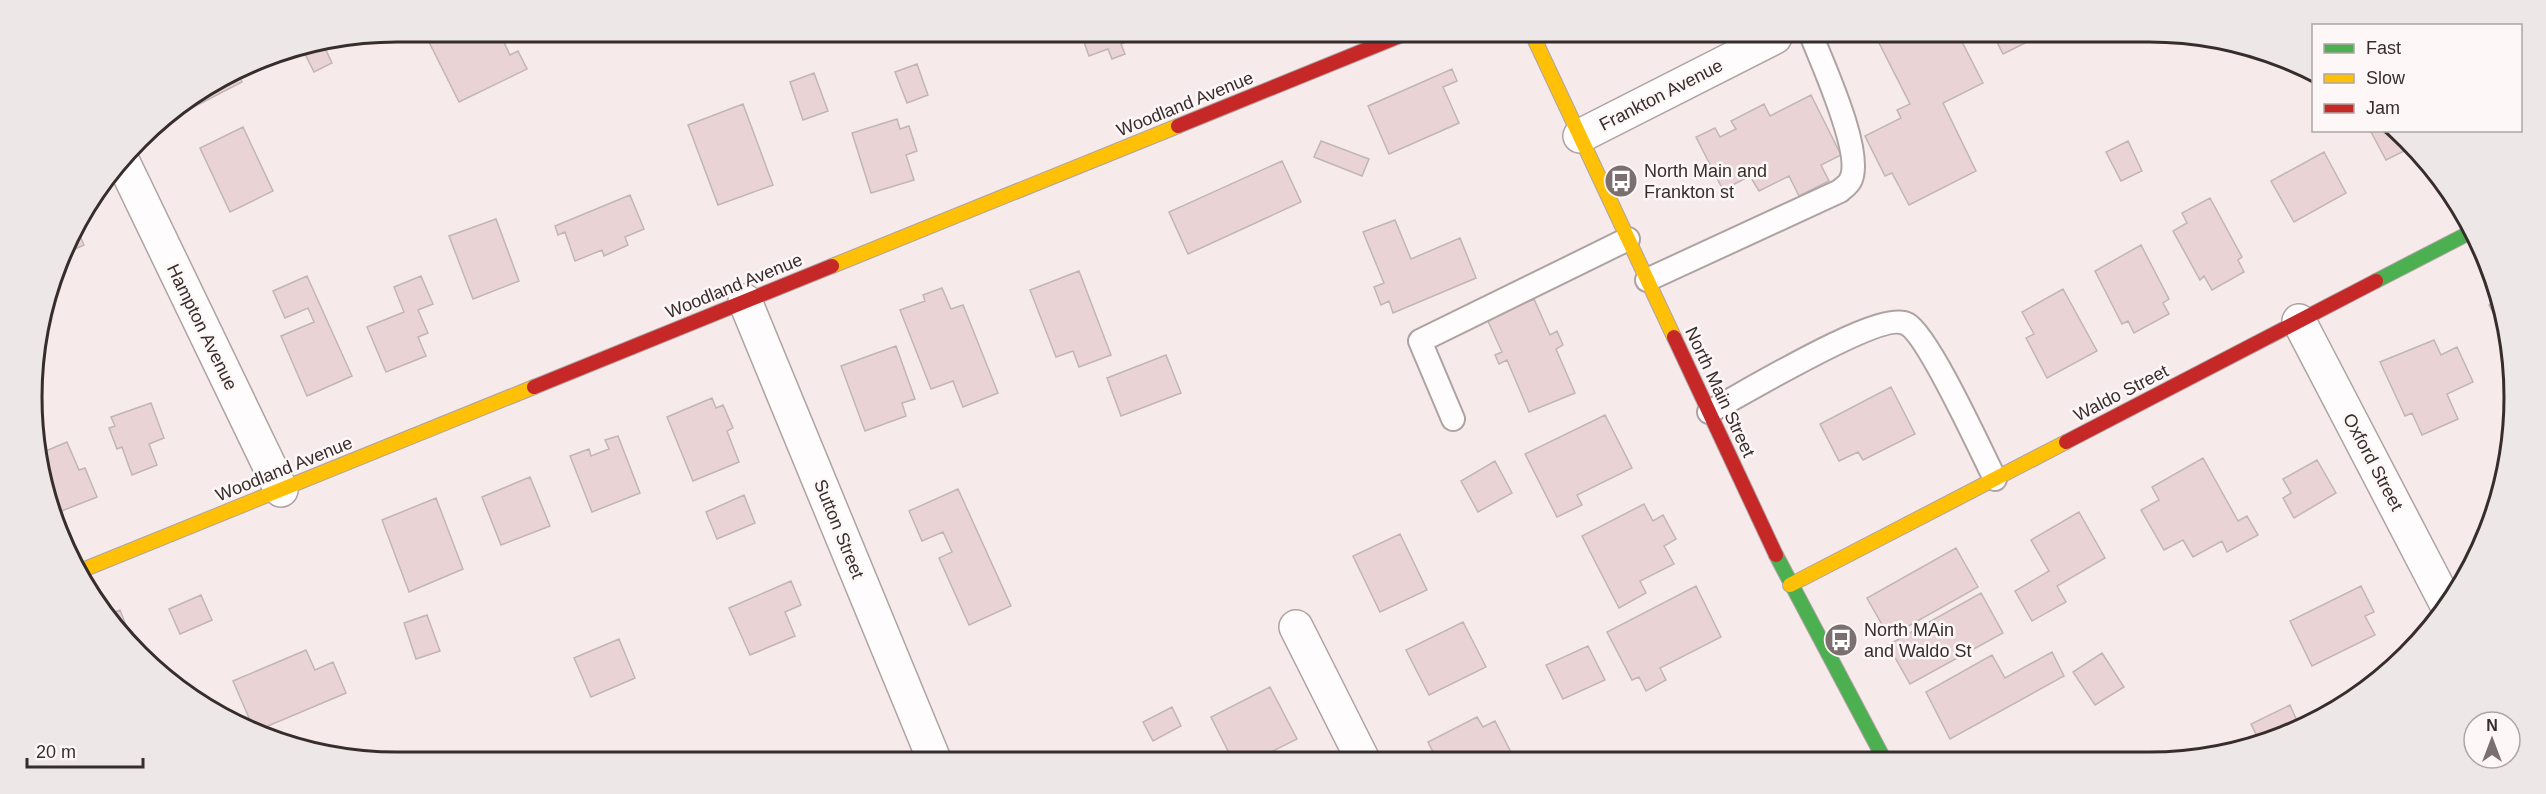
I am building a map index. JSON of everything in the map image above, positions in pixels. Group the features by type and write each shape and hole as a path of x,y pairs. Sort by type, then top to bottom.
{"street":[{"name":"Woodland Avenue","path":"87,568 1385,42"},
{"name":"North Main Street","path":"1536,42 1790,585 1880,752"},
{"name":"Frankton Avenue","path":"1580,136 1764,42"},
{"name":"Hampton Avenue","path":"126,168 281,490"},
{"name":"Waldo Street","path":"1790,585 2464,235"},
{"name":"Sutton Street","path":"745,301 931,752"},
{"name":"Oxford Street","path":"2299,321 2442,596"},
{"path":"1296,627 1359,752"}],"lane":[{"path":"1647,280 1840,191 1850,181 1854,164 1850,137 1814,42"},
{"path":"1453,419 1420,341 1628,239"},
{"path":"1709,412 1853,334 1889,321 1907,323 1925,342 1995,479"}],"building":[{"path":"429,42 504,42 510,55 518,51 527,69 459,102"},
{"path":"1084,42 1126,42 1121,44 1125,54 1112,59 1108,49 1089,56"},
{"path":"1879,42 1962,42 1983,83 1943,103 1976,171 1909,205 1892,173 1885,176 1865,136 1901,118 1897,110 1910,104"},
{"path":"1997,42 2027,42 2003,54"},
{"path":"326,50 332,63 314,72 305,54"},
{"path":"917,64 928,95 907,103 895,72"},
{"path":"1452,69 1457,81 1443,87 1459,123 1389,154 1368,106"},
{"path":"814,73 828,111 803,120 790,82"},
{"path":"240,79 242,82 190,109 219,90"},
{"path":"1811,95 1841,155 1821,165 1829,181 1799,196 1789,176 1759,191 1750,176 1723,190 1696,137 1715,128 1720,137 1736,129 1731,121 1764,104 1770,116"},
{"path":"743,104 773,185 718,205 688,125"},
{"path":"897,119 900,129 909,126 917,151 906,155 914,180 871,193 852,133"},
{"path":"243,127 273,191 230,212 200,148"},
{"path":"2371,132 2385,132 2404,151 2386,160"},
{"path":"1321,141 1369,159 1362,176 1314,157"},
{"path":"2128,141 2142,171 2121,181 2106,152"},
{"path":"2324,152 2346,193 2294,222 2271,181"},
{"path":"1282,161 1301,202 1188,254 1169,212"},
{"path":"630,195 644,229 625,237 628,245 604,256 602,250 575,261 565,232 558,235 555,226"},
{"path":"2210,198 2242,257 2238,260 2244,272 2212,290 2204,276 2200,280 2173,231 2187,223 2182,213"},
{"path":"496,219 519,281 473,299 449,236"},
{"path":"1395,220 1411,259 1460,238 1476,278 1393,313 1389,301 1381,305 1374,287 1384,283 1363,232"},
{"path":"81,237 84,245 75,249"},
{"path":"2141,245 2169,299 2163,303 2169,314 2134,333 2128,321 2122,324 2095,271"},
{"path":"1079,271 1111,355 1079,367 1073,351 1056,357 1030,290"},
{"path":"307,276 352,376 307,396 281,336 314,322 308,308 285,318 273,291"},
{"path":"421,276 433,304 418,310 428,333 418,337 426,356 386,372 367,327 404,312 394,287"},
{"path":"942,288 951,309 963,305 998,393 963,407 953,381 931,389 900,310 925,301 923,295"},
{"path":"2063,289 2097,351 2047,378 2026,338 2034,334 2022,312"},
{"path":"1534,299 1550,335 1557,331 1563,345 1556,349 1575,393 1529,412 1507,360 1499,364 1495,355 1502,352 1487,319"},
{"path":"2434,340 2441,355 2457,347 2473,382 2447,394 2458,419 2422,435 2412,413 2405,416 2380,362"},
{"path":"896,346 915,399 902,403 906,416 865,431 841,366"},
{"path":"1166,355 1181,393 1121,416 1107,378"},
{"path":"1891,387 1915,434 1863,460 1858,452 1839,461 1820,424"},
{"path":"712,398 716,408 723,405 733,428 727,431 739,462 693,481 667,417"},
{"path":"151,403 164,438 149,444 157,465 132,475 122,447 117,449 109,428 115,426 111,417"},
{"path":"1605,415 1632,468 1577,495 1582,505 1557,517 1525,454"},
{"path":"618,436 640,493 592,512 570,456 589,449 591,456 609,449 605,440"},
{"path":"67,442 79,470 85,468 97,497 61,511 46,451"},
{"path":"2203,458 2238,521 2247,516 2258,535 2227,552 2222,541 2193,557 2183,540 2164,550 2141,510 2159,500 2152,487"},
{"path":"2317,460 2336,493 2294,518 2283,498 2291,493 2283,479"},
{"path":"1495,461 1512,493 1478,512 1461,481"},
{"path":"530,477 550,526 501,545 482,497"},
{"path":"958,489 1011,606 969,625 939,558 952,552 943,532 922,541 909,511"},
{"path":"744,495 755,523 717,539 706,512"},
{"path":"436,498 463,569 409,592 382,520"},
{"path":"1644,504 1653,521 1663,515 1676,539 1664,546 1674,564 1640,581 1646,593 1619,608 1582,536"},
{"path":"2079,512 2105,558 2057,586 2066,602 2032,621 2015,591 2049,571 2031,540"},
{"path":"1400,534 1427,590 1380,612 1353,556"},
{"path":"1956,548 1978,587 1889,637 1867,598"},
{"path":"791,581 801,605 785,612 795,636 750,655 729,608"},
{"path":"1696,586 1721,637 1660,668 1666,680 1646,691 1639,677 1632,680 1607,632"},
{"path":"2361,586 2374,612 2365,616 2375,635 2312,666 2290,621"},
{"path":"1981,593 2003,633 1910,684 1888,645"},
{"path":"201,595 212,620 180,634 169,609"},
{"path":"120,610 127,627 115,613"},
{"path":"427,615 440,651 416,659 404,623"},
{"path":"1463,622 1486,667 1429,695 1406,650"},
{"path":"619,639 635,678 591,697 574,658"},
{"path":"1588,646 1605,680 1563,699 1546,665"},
{"path":"306,650 315,670 333,662 346,693 266,727 250,720 233,681"},
{"path":"2052,652 2064,676 1950,739 1926,692 1992,655 2005,678"},
{"path":"2102,653 2124,687 2095,705 2073,672"},
{"path":"1270,687 1297,739 1271,752 1228,752 1211,717"},
{"path":"2290,705 2296,720 2257,735 2251,724"},
{"path":"1172,707 1181,726 1153,741 1143,722"},
{"path":"1477,717 1483,727 1495,721 1511,752 1433,752 1428,742"}],"traffic: fast":[{"path":"2376,281 2464,235"},
{"path":"1776,555 1880,752"}],"traffic: slow":[{"path":"1536,42 1674,337"},
{"path":"832,266 1178,126"},
{"path":"87,568 534,387"},
{"path":"1790,585 2066,442"}],"traffic: jam":[{"path":"1178,126 1385,42"},
{"path":"534,387 832,266"},
{"path":"2066,442 2376,281"},
{"path":"1674,337 1776,555"}],"place":[{"name":"North Main and Frankton st","path":"1621,181"},
{"name":"North MAin and Waldo St","path":"1841,640"}]}
